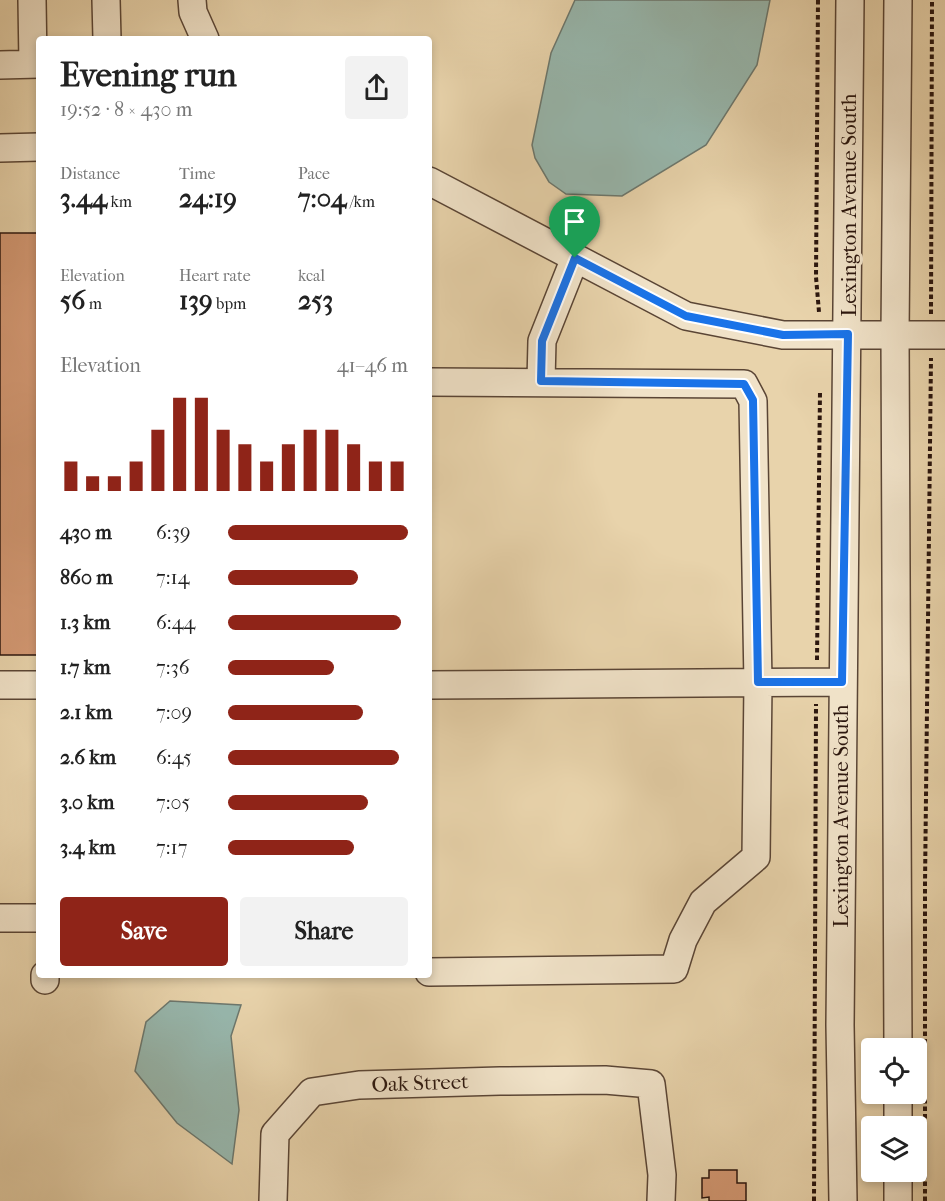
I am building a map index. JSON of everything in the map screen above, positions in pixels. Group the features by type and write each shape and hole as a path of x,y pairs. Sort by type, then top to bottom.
{"street":[{"path":"0,65 36,64 32,0"},
{"path":"106,0 107,36"},
{"path":"192,0 193,12 204,36"},
{"name":"Lexington Avenue South","path":"843,1201 829,682 848,334 850,0"},
{"path":"898,0 895,334 898,1038"},
{"path":"0,148 36,147"},
{"path":"432,183 686,316 783,335 938,335"},
{"path":"541,381 542,341 575,258"},
{"path":"432,382 744,384 753,400 758,682 756,857 703,902 683,940 674,969 432,972"},
{"path":"432,685 829,682"},
{"path":"0,685 36,685"},
{"path":"0,918 36,918"},
{"name":"Oak Street","path":"273,1201 275,1134 312,1092 358,1085 605,1080 651,1084 662,1174 661,1201"},
{"path":"898,1182 898,1201"}],"path":[{"path":"925,1201 925,884 938,335 932,0"},
{"path":"813,1201 829,682"}],"water":[{"path":"575,0 770,0 757,65 706,145 622,196 566,194 549,182 535,158 532,145 551,53"},
{"path":"170,1001 241,1005 231,1036 239,1110 232,1164 177,1123 135,1071 146,1022"}],"building":[{"path":"0,233 36,233 36,655 0,655"},
{"path":"709,1170 737,1170 737,1183 746,1183 746,1201 709,1201 709,1197 702,1198 702,1178 709,1178"}],"route":[{"path":"575,258 686,316 783,335 848,334 842,682 758,682 753,400 744,384 541,381 542,341 575,258"}]}
